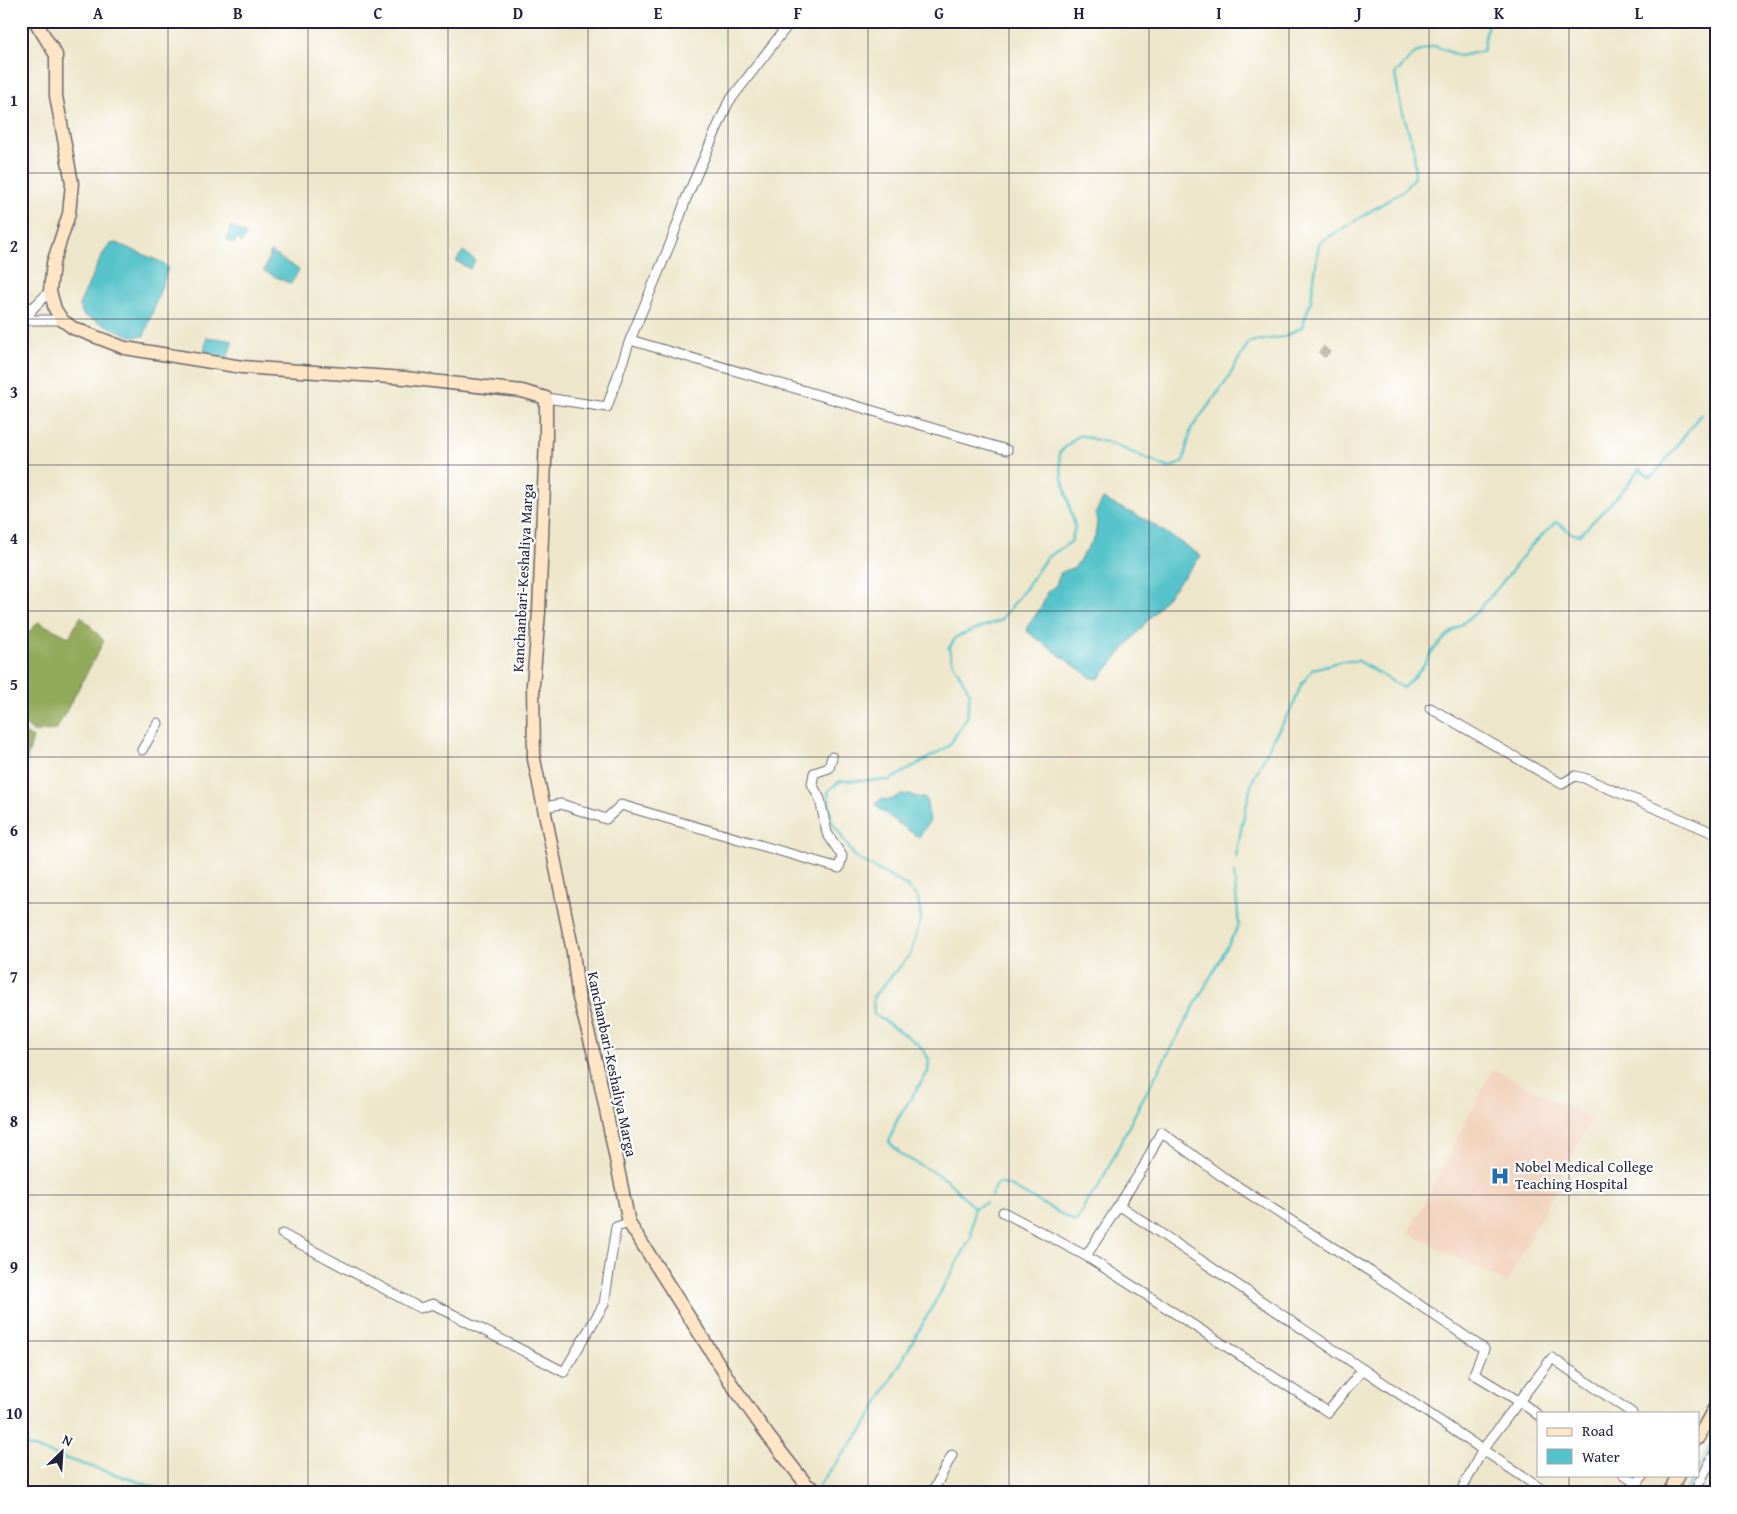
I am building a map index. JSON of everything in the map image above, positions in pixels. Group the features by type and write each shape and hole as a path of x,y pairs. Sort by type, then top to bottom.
{"street":[{"path":"35,21 56,54 56,96 72,183 69,214 53,263 50,291 55,309 62,320 73,328 125,348 228,365 415,380 522,391 546,398 607,407 630,340 671,242 692,184 728,102 791,21"},
{"path":"21,329 33,308 50,291"},
{"path":"21,305 33,308"},
{"path":"26,320 62,320"},
{"path":"630,340 1007,450"},
{"name":"Kanchanbari-Keshaliya Marga","path":"546,398 540,612 534,685 534,758 573,952 578,994 599,1075 629,1223 732,1386 806,1484 820,1493"},
{"path":"1430,708 1562,784 1575,776 1584,778 1716,834"},
{"path":"142,750 158,722"},
{"path":"544,807 561,804 606,819 621,805 840,868 842,856 827,833 820,798 812,784 814,773 829,768 832,757"},
{"path":"1086,1256 1143,1168 1161,1132 1222,1177 1371,1272 1484,1349 1474,1374 1537,1414"},
{"path":"1120,1206 1547,1493"},
{"path":"1003,1212 1086,1256 1328,1412 1363,1369"},
{"path":"282,1234 420,1308 433,1304 564,1372 604,1304 616,1227 629,1223"},
{"path":"1460,1493 1483,1449 1552,1358 1631,1412"},
{"path":"1700,1434 1716,1405"},
{"path":"1694,1493 1716,1452"},
{"path":"932,1493 952,1455"},
{"path":"1626,1476 1638,1484"},
{"path":"1632,1493 1642,1476"},
{"path":"1669,1493 1678,1476"}],"shaded area":[{"name":"Nobel Medical College Teaching Hospital","path":"1493,1069 1591,1119 1507,1283 1409,1233"}],"green space":[{"path":"81,616 104,641 56,730 33,732 21,721 21,703 24,698 21,696 21,641 38,622 69,637"},
{"path":"21,731 33,738 27,759 21,766"}],"water":[{"path":"231,226 246,235 242,243 237,238 234,244 227,240"},
{"path":"116,243 161,262 168,268 144,336 133,337 83,315 79,305 102,255 110,244"},
{"path":"463,251 475,260 470,269 456,261"},
{"path":"271,252 299,270 291,284 264,271"},
{"path":"207,337 233,341 226,360 203,357"},
{"path":"1103,499 1148,521 1201,556 1099,679 1090,677 1028,632 1027,627 1042,606 1047,592 1056,585 1061,572 1075,567 1095,537 1097,521 1095,514"},
{"path":"902,794 926,799 930,820 919,838 878,808 876,803 881,799 890,800"}],"waterway":[{"path":"818,1486 865,1426 971,1238 974,1208 947,1180 902,1155 889,1142 897,1120 928,1072 929,1059 918,1044 874,1014 873,997 910,955 921,919 918,898 905,885 855,857 831,820 828,791 840,781 890,780 949,746 967,717 970,693 952,661 949,648 956,637 1001,620 1046,558 1071,542 1075,527 1062,478 1059,453 1079,435 1112,444 1169,468 1183,462 1191,429 1225,383 1249,342 1284,337 1302,327 1311,301 1319,243 1403,191 1415,176 1414,150 1400,102 1395,74 1415,53 1434,46 1460,56 1483,51 1488,21"},
{"path":"1236,857 1252,782 1273,739 1292,708 1301,685 1313,669 1342,661 1359,661 1403,688 1421,669 1435,648 1478,611 1529,548 1556,522 1573,534 1580,535 1627,486 1639,469 1650,477 1655,474 1701,414"},
{"path":"991,1196 995,1186 999,1183 1010,1186 1076,1222 1088,1199 1098,1188 1140,1104 1239,925 1234,872"},
{"path":"974,1208 986,1203"},
{"path":"1700,1465 1716,1436"},
{"path":"21,1444 173,1493"},
{"path":"1685,1493 1694,1476"}],"tunnel":[{"path":"1321,349 1331,358"}],"place":[{"name":"Nobel Medical College Teaching Hospital","path":"1500,1176"}]}
